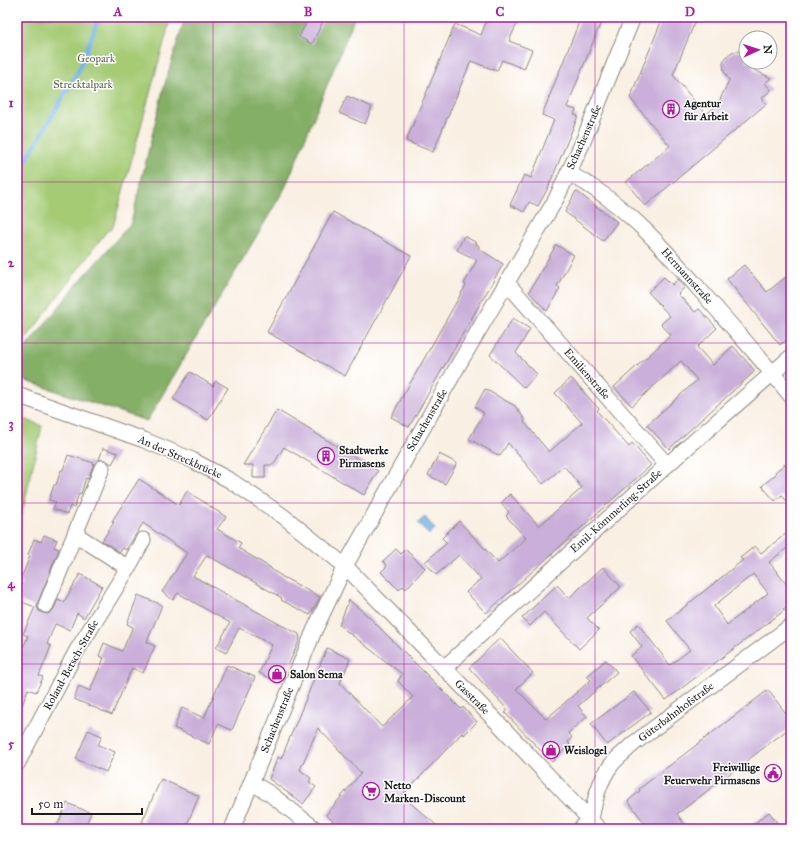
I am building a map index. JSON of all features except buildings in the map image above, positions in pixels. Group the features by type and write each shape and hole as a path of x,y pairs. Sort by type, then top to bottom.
{"street":[{"name":"Schachenstraße","path":"232,829 314,631 345,566 456,369 556,199 582,144 633,17"},
{"name":"Hermannstraße","path":"568,172 592,186 629,214 672,258 772,372 791,396"},
{"name":"Emilienstraße","path":"507,283 667,465"},
{"name":"Emil-Kömmerling-Straße","path":"444,668 667,465 791,357"},
{"name":"An der Streckbrücke","path":"17,395 144,440 218,473 283,516 345,566"},
{"path":"46,605 102,468"},
{"path":"75,534 128,568"},
{"name":"Roland-Betsch-Straße","path":"17,764 76,652 128,568 143,540"},
{"name":"Gasstraße","path":"345,566 444,668 590,826"},
{"name":"Güterbahnhofstraße","path":"590,826 597,790 613,762 633,744 791,626"},
{"path":"252,783 269,793 316,829"}],"green space":[{"name":"Strecktalpark","path":"17,17 171,17 113,227 106,232 17,351"},
{"path":"185,17 355,17 285,188 147,421 17,378 17,358 79,282 131,223 163,90"},
{"path":"17,416 42,426 17,535"}],"water":[{"path":"425,517 435,529 429,535 418,523"}],"waterway":[{"path":"17,176 79,70 99,17"}],"place":[{"name":"Agentur für Arbeit","path":"671,109"},
{"name":"Stadtwerke Pirmasens","path":"326,456"},
{"name":"Salon Sema","path":"277,674"},
{"name":"Weislogel","path":"551,750"},
{"name":"Freiwillige Feuerwehr Pirmasens","path":"773,773"},
{"name":"Netto Marken-Discount","path":"371,791"}],"park label":[{"name":"Geopark","path":"96,58"}]}
